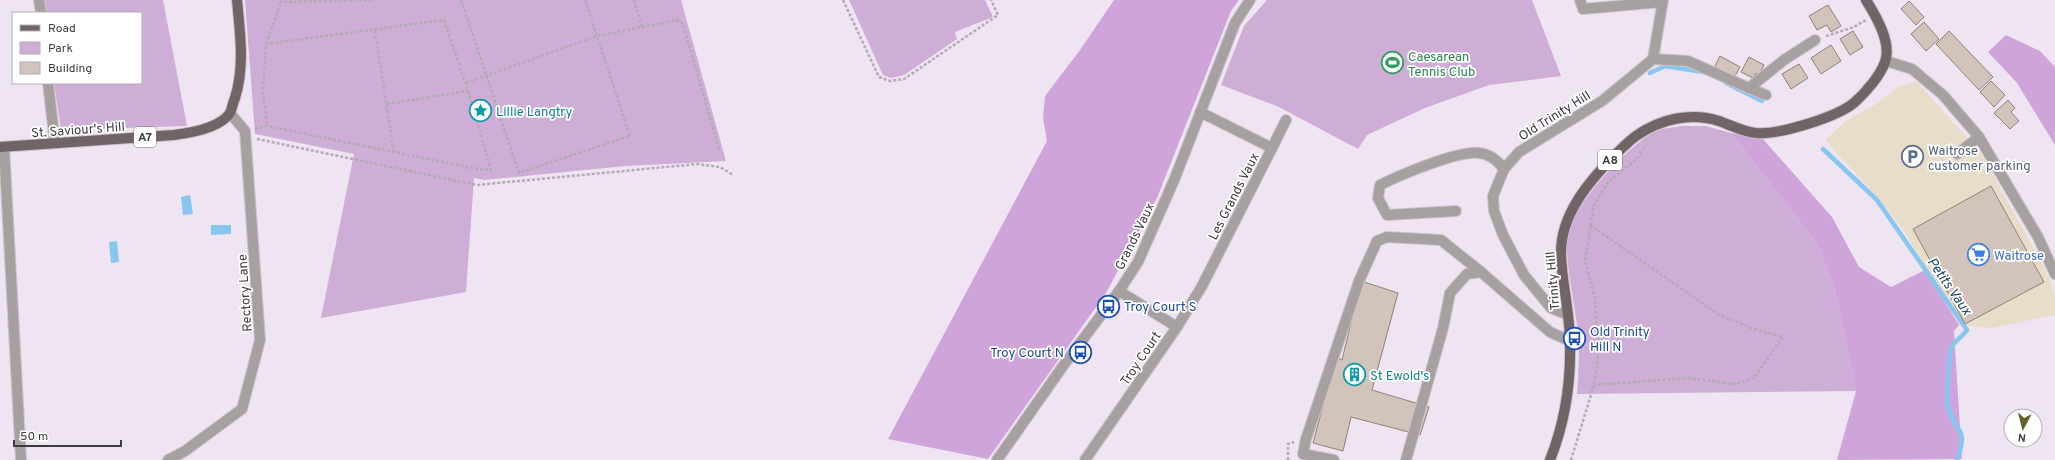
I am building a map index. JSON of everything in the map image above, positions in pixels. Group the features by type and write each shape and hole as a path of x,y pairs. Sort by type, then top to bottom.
{"main road":[{"path":"230,113 239,84 242,63 237,0"},
{"path":"1866,0 1875,15 1886,40 1886,62"},
{"name":"Trinity Hill","path":"1550,460 1558,439 1568,391 1570,341 1561,255 1562,238 1567,220 1582,192 1604,166 1634,137 1655,124 1680,117 1713,119 1756,133 1787,130 1824,118 1854,103 1872,83 1886,62"},
{"name":"St. Saviour's Hill","path":"2,147 166,136 198,132 215,124 230,113"}],"street":[{"path":"39,0 41,12"},
{"name":"Grands Vaux","path":"998,460 1063,366 1119,291 1138,262 1154,227 1235,22 1250,0"},
{"path":"1580,0 1583,9 1662,1 1653,59 1688,61 1766,95"},
{"path":"1750,88 1784,60 1815,40"},
{"name":"Old Trinity Hill","path":"1568,314 1551,308 1524,275 1503,235 1494,211 1494,196 1504,169 1518,152 1602,101 1653,59"},
{"path":"1886,62 1912,69 1943,95 1979,137 2038,237 2055,274"},
{"path":"48,84 55,144"},
{"name":"Les Grands Vaux","path":"1177,327 1202,286 1272,148 1200,112"},
{"path":"230,113 245,134"},
{"path":"1272,148 1286,120"},
{"name":"Rectory Lane","path":"168,460 185,450 242,409 260,340 245,134"},
{"path":"1957,154 1979,137"},
{"path":"2,147 21,460"},
{"path":"1456,211 1387,215 1378,198 1380,185 1462,154 1480,152 1498,160 1504,169"},
{"path":"1334,460 1303,454 1306,439 1359,281 1377,241 1387,237 1442,240 1550,332 1570,341"},
{"path":"1406,460 1443,328 1450,293 1467,274 1481,272"},
{"name":"Troy Court","path":"1086,460 1177,327 1119,291"}],"path":[{"path":"267,126 263,92 266,44 282,1 374,0"},
{"path":"461,0 519,173 630,136 585,0"},
{"path":"634,0 642,27"},
{"path":"843,0 879,77 890,81 904,79 998,15 991,0"},
{"path":"245,134 267,126 477,170 491,170 466,83 444,20 375,31 266,44"},
{"path":"466,83 597,36 678,20 683,24 719,149"},
{"path":"1815,40 1854,27 1866,20"},
{"path":"375,31 394,153"},
{"path":"387,104 468,91"},
{"path":"245,134 477,185 697,164 720,167 733,175"},
{"path":"1571,460 1594,385 1598,360 1595,298 1585,260 1594,205 1609,181 1636,160 1648,143"},
{"path":"1590,225 1613,239 1718,314 1751,328 1783,337 1754,378 1736,384 1688,378 1594,385"}],"shaded area":[{"path":"1114,0 1239,0 1231,11 1157,198 1106,293 988,459 888,439 1047,141 1043,118 1045,96 1080,50"},
{"path":"2006,35 2040,51 2055,67 2055,145 2017,83 1988,52"},
{"path":"1916,81 1980,152 2050,280 2055,297 2055,315 1991,328 1959,325 1904,231 1873,192 1825,140 1847,120 1873,106 1898,87"},
{"path":"1731,133 1762,138 1832,217 1859,267 1891,287 1925,270 1959,325 1954,331 1962,459 1837,460 1856,391 1834,286 1815,241"}],"green space":[{"path":"45,0 163,0 187,126 61,130 54,84 142,84 142,12 46,12"},
{"path":"245,0 681,0 726,161 625,166 485,180 474,178 466,292 321,318 354,154 255,134"},
{"path":"849,0 985,0 993,17 955,32 957,39 904,75 891,78 883,75"},
{"name":"Caesarean Tennis Club","path":"1267,0 1532,0 1561,76 1489,85 1425,108 1367,135 1358,149 1277,106 1221,85 1244,26"},
{"path":"1681,126 1706,126 1731,133 1815,241 1834,286 1856,391 1577,394 1579,343 1567,253 1567,242 1570,228 1577,212 1600,180 1628,151 1654,132"}],"water":[{"path":"190,195 193,214 183,215 181,197"},
{"path":"211,225 231,225 231,234 211,235"},
{"path":"117,241 119,262 111,263 109,242"}],"building":[{"path":"1909,1 1924,17 1916,25 1901,9"},
{"path":"1828,5 1841,26 1831,32 1827,25 1817,30 1809,16"},
{"path":"1924,22 1939,39 1926,51 1911,34"},
{"path":"1853,31 1863,47 1850,55 1840,39"},
{"path":"1949,31 1993,77 1979,90 1936,44"},
{"path":"1831,45 1841,61 1821,74 1811,58"},
{"path":"1720,56 1740,67 1734,78 1714,68"},
{"path":"1749,57 1764,65 1759,75 1756,73 1753,78 1741,72"},
{"path":"1799,64 1808,78 1791,89 1782,74"},
{"path":"1991,81 2005,95 1994,107 1980,92"},
{"path":"2008,100 2015,108 2011,112 2019,121 2010,129 1994,113"},
{"name":"Waitrose","path":"1991,186 2044,282 1965,324 1913,229"},
{"name":"St Ewold's","path":"1361,281 1398,293 1372,390 1429,407 1420,435 1351,417 1343,451 1313,443 1336,357 1342,360"}],"waterway":[{"name":"Petits Vaux","path":"1650,73 1665,66 1703,72"},
{"name":"Petits Vaux","path":"1726,83 1762,101"},
{"name":"Petits Vaux","path":"1823,149 1877,200 1967,330 1952,346 1949,365 1947,395 1948,406 1951,415 1960,430 1962,441 1957,460"}],"place":[{"name":"Caesarean Tennis Club","path":"1392,63"},
{"name":"Lillie Langtry","path":"480,111"},
{"name":"Waitrose customer parking","path":"1912,157"},
{"name":"Waitrose","path":"1978,255"},
{"name":"Troy Court S","path":"1108,306"},
{"name":"Old Trinity Hill N","path":"1575,338"},
{"name":"Troy Court N","path":"1080,352"},
{"name":"St Ewold's","path":"1354,375"}]}
